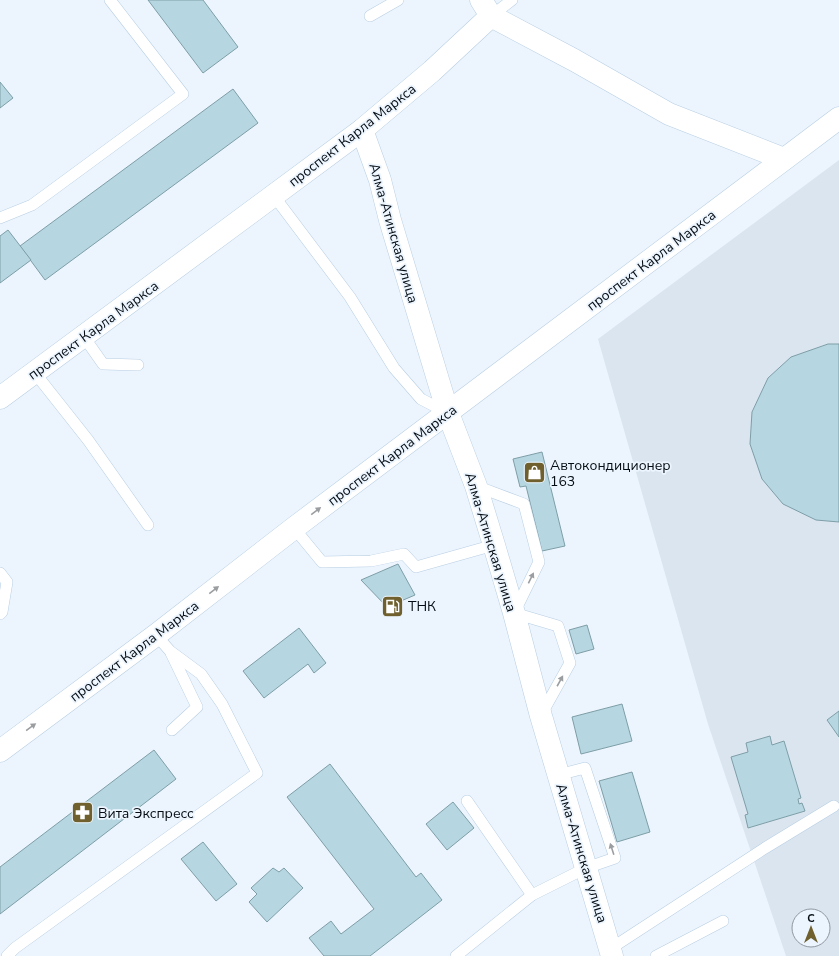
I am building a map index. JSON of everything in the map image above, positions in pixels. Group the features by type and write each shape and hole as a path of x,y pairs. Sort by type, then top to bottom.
{"main road":[{"name":"проспект Карла Маркса","path":"0,398 362,130 432,71 486,8"},
{"path":"486,8 669,114 784,159"},
{"name":"проспект Карла Маркса","path":"0,751 163,643 294,528 839,118"},
{"name":"Алма-Атинская улица","path":"362,130 380,180 390,220 448,413 476,486 494,545 514,613 541,716 611,952"}],"lane":[{"path":"0,218 32,205 183,94 110,0"},
{"path":"370,16 398,0"},
{"path":"486,8 512,0"},
{"path":"274,196 350,298 394,368 421,399 448,413"},
{"path":"84,337 103,364 138,365"},
{"path":"35,373 88,440 148,525"},
{"path":"476,486 524,504 539,562 514,613 558,626 570,663 541,716"},
{"path":"294,528 322,562 371,562 404,554 416,567 494,545"},
{"path":"0,573 7,582 2,612 0,614"},
{"path":"163,643 197,707 172,730"},
{"path":"7,956 15,948 257,773 218,698 201,674 163,643"},
{"path":"456,956 532,895 586,868 615,858 585,768 558,775"},
{"path":"467,801 532,895"},
{"path":"611,952 765,848 834,806"},
{"path":"656,956 723,921"}],"shaded area":[{"path":"839,160 839,956 786,956 708,724 598,339"}],"building":[{"path":"148,0 203,0 238,47 203,73"},
{"path":"0,82 13,98 0,108"},
{"path":"233,89 258,123 45,280 20,246"},
{"path":"8,230 31,260 0,283 0,236"},
{"path":"828,344 839,344 839,522 816,520 783,504 762,479 750,444 752,412 768,378 791,357"},
{"path":"542,452 565,546 542,551 526,486 520,487 513,459"},
{"path":"398,564 415,595 387,607 361,580"},
{"path":"587,625 594,649 576,654 569,630"},
{"path":"299,628 326,663 314,673 308,664 264,698 243,671"},
{"path":"622,704 632,741 581,754 572,717"},
{"path":"839,711 839,737 827,720"},
{"path":"770,736 772,745 784,741 801,798 798,799 799,804 802,803 805,811 748,828 745,815 748,814 731,757 748,752 746,743"},
{"path":"154,750 176,779 0,914 0,867"},
{"path":"330,764 416,877 421,873 442,900 370,956 324,956 309,938 331,921 341,934 374,909 287,797"},
{"path":"632,772 650,832 617,842 599,781"},
{"path":"453,802 474,828 447,850 426,824"},
{"path":"203,842 237,884 216,901 181,859"},
{"path":"273,868 279,872 284,868 303,888 267,922 249,902 257,894 251,888"}],"place":[{"name":"Автокондиционер 163","path":"534,473"},
{"name":"ТНК","path":"392,606"},
{"name":"Вита Экспресс","path":"83,813"}]}
